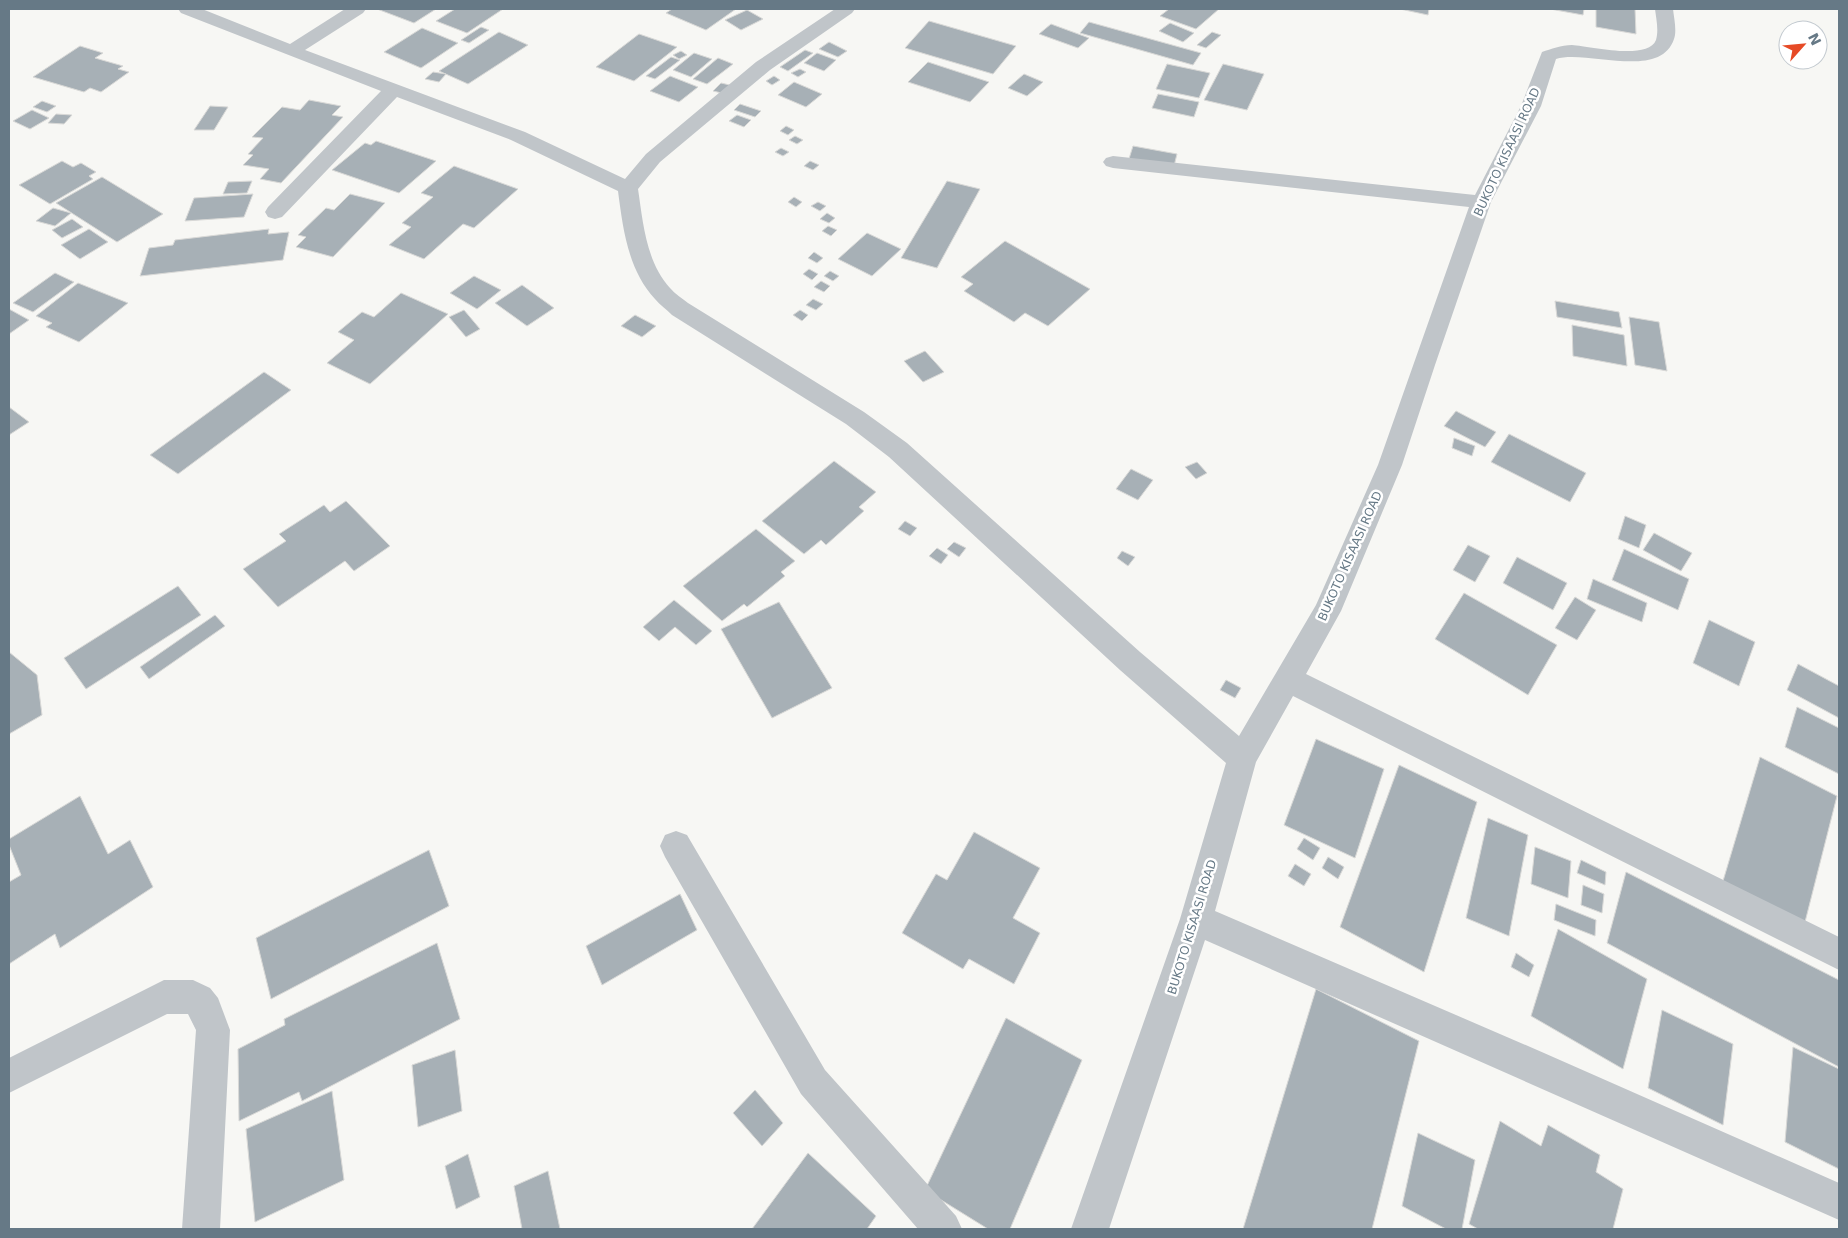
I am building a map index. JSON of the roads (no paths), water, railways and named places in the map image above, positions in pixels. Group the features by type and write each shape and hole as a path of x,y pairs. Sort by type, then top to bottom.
{"street":[{"path":"187,9 291,51 518,136 628,188"},
{"path":"291,51 357,9"},
{"path":"628,188 653,158 762,66 846,9"},
{"name":"BUKOTO KISAASI ROAD","path":"1090,1229 1196,919 1242,758 1327,610 1390,465 1426,356 1481,202 1531,106 1548,56 1559,52 1573,51 1632,57 1648,54 1661,47 1665,38 1664,9"},
{"path":"275,212 394,89"},
{"path":"1113,162 1481,202"},
{"path":"628,188 646,270 660,292 680,308 855,418 898,450 1130,661 1242,758"},
{"path":"1288,679 1839,954"},
{"path":"676,846 813,1082 943,1229"},
{"path":"1196,919 1532,1065 1839,1202"},
{"path":"9,1076 164,997 192,996 205,1005 213,1030 201,1229"}]}
